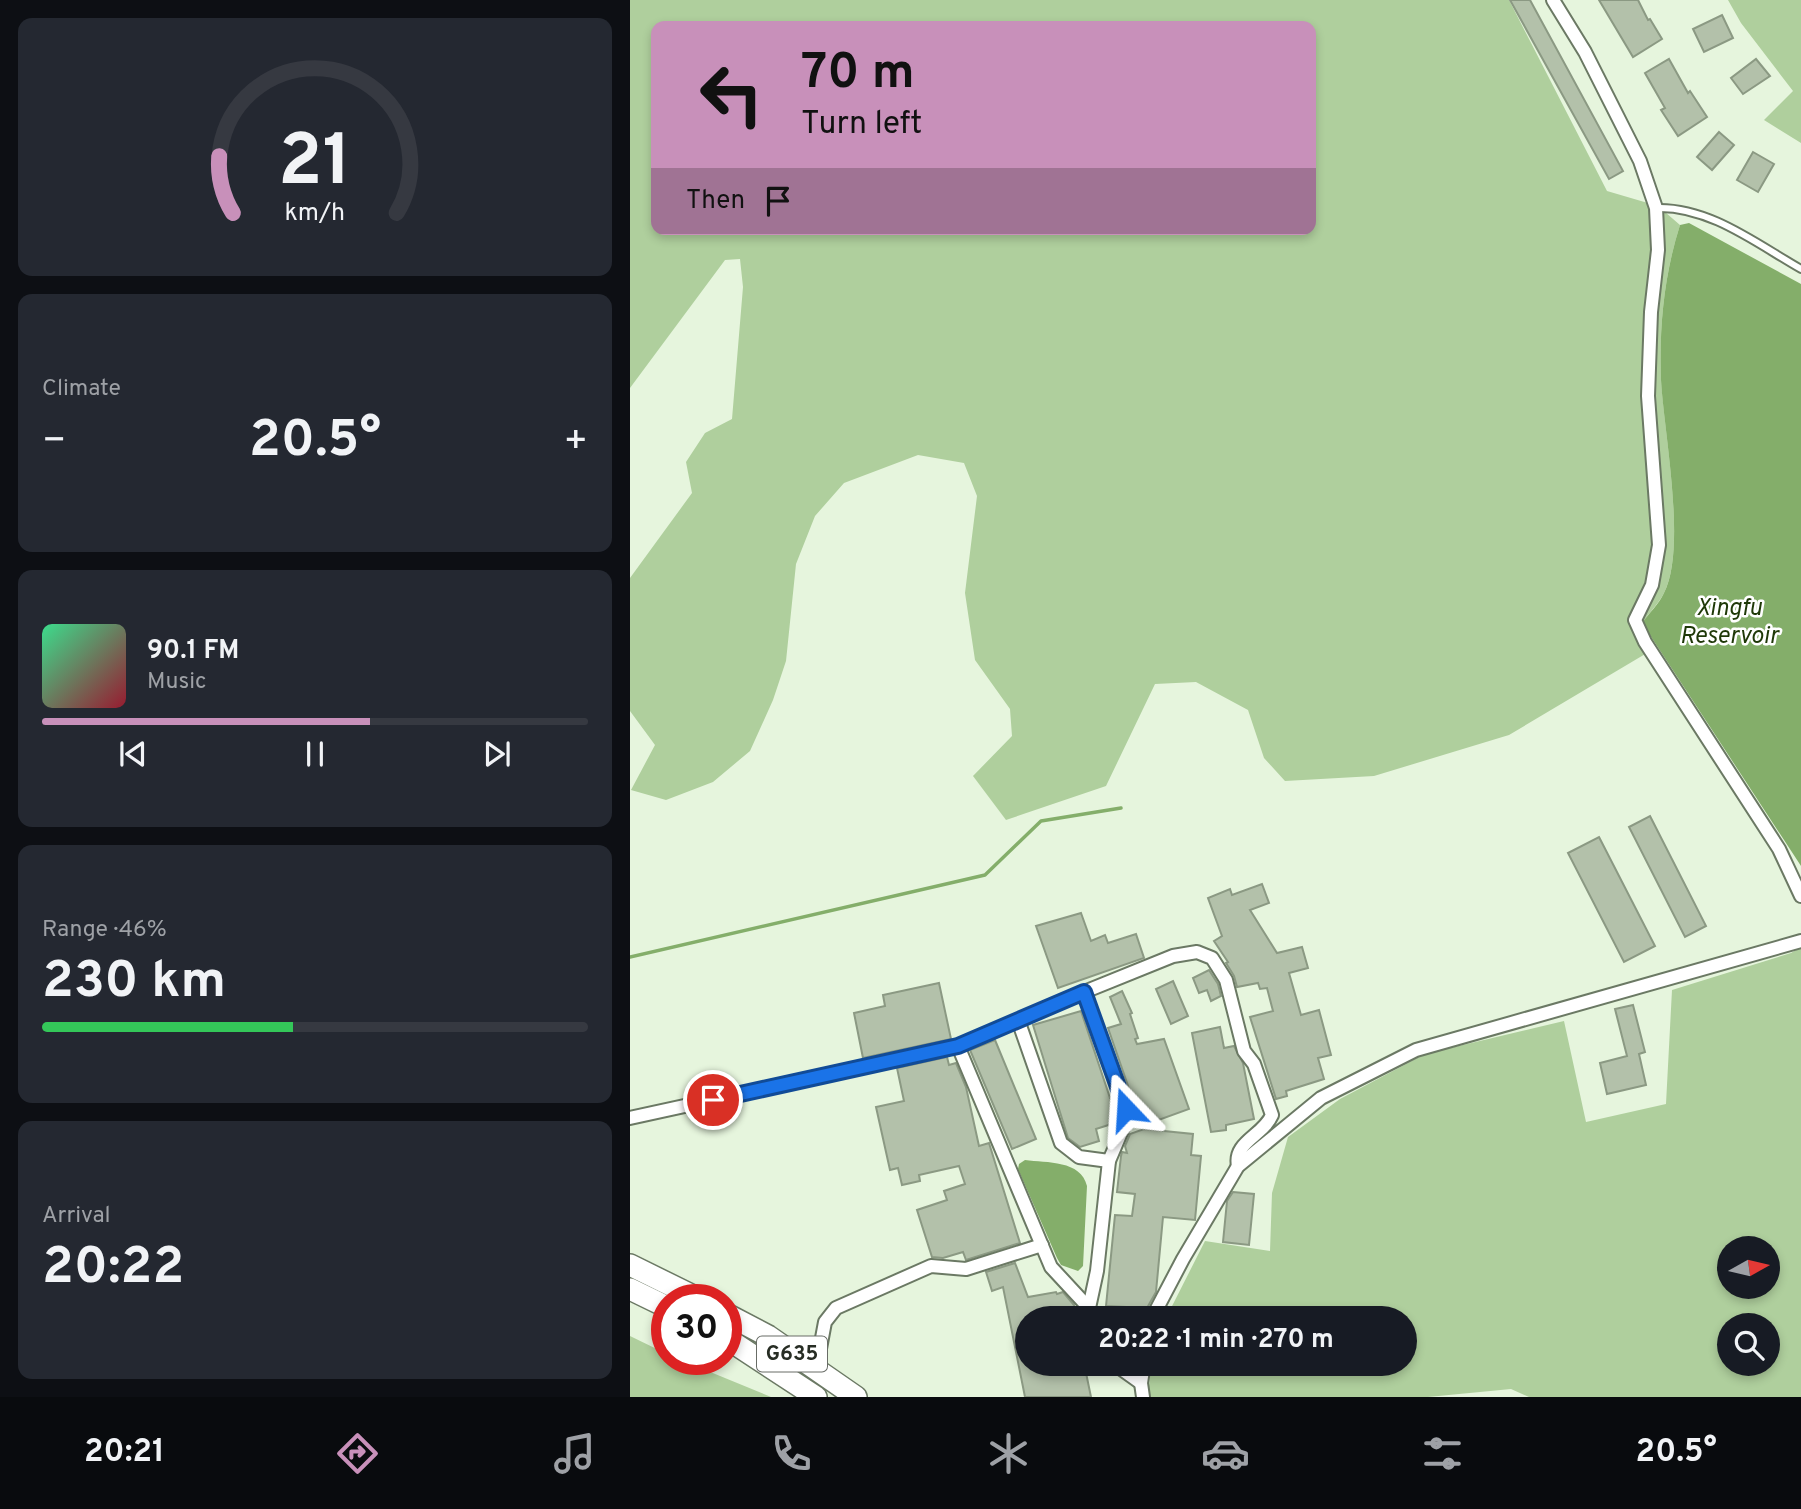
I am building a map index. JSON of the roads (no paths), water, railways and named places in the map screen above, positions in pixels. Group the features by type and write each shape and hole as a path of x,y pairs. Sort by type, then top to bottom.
{"highway":[{"path":"630,1265 669,1284"},
{"path":"630,1289 651,1299"},
{"name":"G635","path":"742,1322 768,1336 856,1397"},
{"name":"G635","path":"742,1348 816,1397"}],"street":[{"path":"1553,0 1585,52 1640,161 1656,208 1658,250 1651,312 1648,396 1659,545 1652,585 1635,620 1645,642 1779,849 1801,896"},
{"path":"1158,1306 1238,1166 1321,1098 1416,1050 1801,940"},
{"path":"630,1118 958,1046 1173,956 1197,952 1212,958 1226,980 1244,1051 1254,1064 1272,1115 1268,1125 1239,1149 1238,1166"},
{"path":"1084,992 1126,1109 1124,1128 1109,1160 1092,1306"},
{"path":"1018,1020 1061,1143 1079,1157 1109,1160"},
{"path":"958,1046 1051,1267 1085,1306"},
{"path":"813,1369 819,1354 825,1322 836,1308 932,1266 966,1269 1042,1245"},
{"path":"1131,1376 1141,1383"},
{"path":"1142,1376 1143,1397"}],"lane":[{"path":"1656,208 1676,207 1708,217 1801,269"}],"water":[{"name":"Xingfu Reservoir","path":"1689,223 1801,284 1801,866 1642,623 1664,593 1671,573 1674,548 1672,490 1661,380 1661,341 1666,282 1675,244 1680,225"},
{"path":"1025,1160 1062,1164 1078,1171 1084,1178 1087,1186 1083,1266 1078,1271 1061,1265 1057,1258 1018,1169 1019,1164"}],"waterway":[{"path":"630,957 985,875 1041,821 1121,808"}]}
